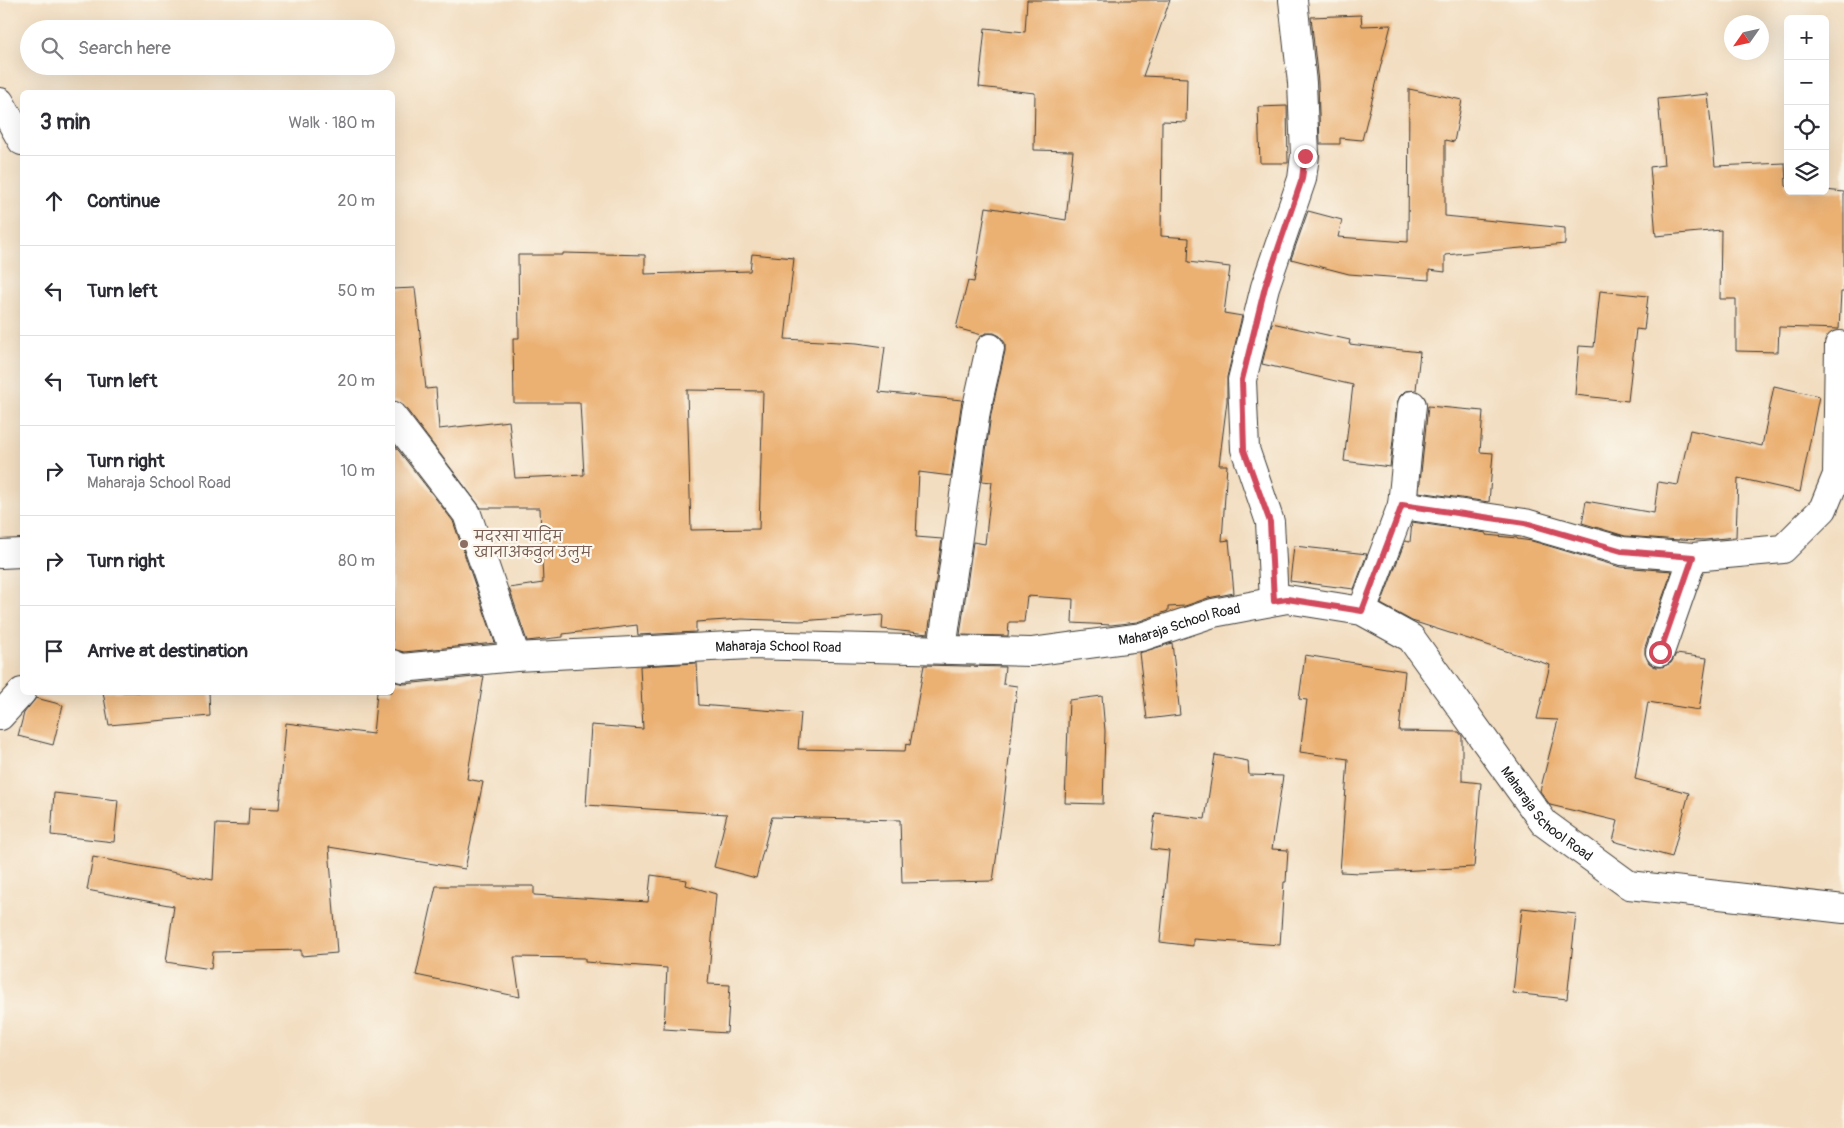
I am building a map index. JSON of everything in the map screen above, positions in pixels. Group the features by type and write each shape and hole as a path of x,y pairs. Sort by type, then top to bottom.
{"street":[{"path":"1274,601 1270,522 1244,450 1242,380 1265,287 1302,179 1304,163 1302,83 1293,0"},
{"path":"0,102 20,137"},
{"path":"1402,505 1525,523 1622,551 1693,557 1783,549 1822,509 1837,475 1839,345"},
{"path":"942,649 976,411 990,348"},
{"path":"1362,611 1402,505 1412,405"},
{"path":"395,420 467,514 516,657"},
{"path":"0,554 20,553"},
{"path":"1660,652 1693,557"},
{"name":"Maharaja School Road","path":"395,665 402,668 516,657 750,644 1031,652 1140,637 1213,613 1287,599 1362,611 1411,638 1544,823 1629,885 1844,909"},
{"path":"0,716 20,694"}],"building":[{"path":"1027,0 1170,0 1143,76 1187,78 1186,122 1162,121 1161,236 1189,238 1188,262 1230,267 1224,313 1242,316 1227,377 1227,401 1219,465 1227,465 1222,541 1229,540 1234,593 1208,598 1185,606 1168,607 1168,611 1137,622 1111,625 1072,623 1073,599 1027,596 1024,622 1009,622 1008,636 960,635 973,542 985,544 992,482 982,481 991,414 1005,351 1005,343 1000,336 994,333 982,335 956,328 968,281 974,282 986,207 1066,220 1073,151 1034,150 1035,93 979,87 985,28 1025,32"},
{"path":"1361,15 1362,26 1391,25 1362,140 1340,138 1340,144 1320,144 1318,82 1311,17"},
{"path":"1409,89 1462,100 1454,142 1445,140 1445,216 1565,228 1565,244 1445,255 1445,272 1429,270 1429,280 1349,274 1291,259 1308,211 1342,220 1338,237 1408,242"},
{"path":"1708,94 1715,166 1784,163 1784,195 1829,195 1829,190 1844,192 1844,292 1841,292 1839,329 1779,327 1778,352 1736,351 1736,299 1720,299 1721,230 1656,236 1650,167 1664,165 1658,99"},
{"path":"1287,106 1288,163 1260,163 1258,107"},
{"path":"563,253 645,255 645,274 750,271 752,254 794,258 785,339 857,343 885,347 879,392 962,400 951,476 919,472 916,537 942,539 928,634 882,629 883,615 800,621 742,619 696,622 696,632 638,635 637,625 563,634 563,637 527,641 509,588 543,583 540,508 481,508 404,406 395,402 395,289 415,288 426,389 436,388 439,429 509,421 515,478 584,475 580,403 514,403 513,338 519,338 518,255 563,255","holes":["687,390 763,391 759,529 691,530"]},
{"path":"1600,291 1648,296 1644,330 1636,329 1628,401 1575,395 1579,346 1594,347"},
{"path":"1272,323 1350,340 1349,344 1420,352 1416,390 1405,391 1397,403 1390,467 1344,461 1353,385 1262,364"},
{"path":"1774,386 1819,396 1800,492 1738,478 1736,537 1679,540 1625,536 1582,523 1586,501 1654,513 1658,482 1678,485 1690,430 1762,446"},
{"path":"1428,406 1483,411 1480,452 1493,453 1489,502 1419,492"},
{"path":"395,446 453,521 495,643 404,652 395,650"},
{"path":"1412,522 1532,541 1620,567 1672,571 1645,647 1645,654 1649,663 1655,667 1662,667 1671,663 1676,654 1707,658 1699,710 1648,702 1635,779 1689,793 1672,857 1613,841 1618,821 1550,805 1540,791 1558,720 1537,719 1550,665 1412,621 1381,604 1405,541 1410,542"},
{"path":"1294,546 1367,554 1354,589 1290,581"},
{"path":"1172,643 1180,715 1147,719 1139,653"},
{"path":"1305,655 1405,671 1399,731 1459,732 1462,736 1462,781 1481,783 1474,867 1360,873 1340,872 1348,759 1300,752 1307,700 1299,699"},
{"path":"697,663 699,705 801,713 798,749 905,751 906,744 910,745 924,665 1005,667 1003,684 1017,686 993,881 902,883 900,820 772,817 756,878 714,867 727,814 586,805 591,725 643,729 640,666"},
{"path":"484,676 467,779 483,782 465,869 329,847 337,953 301,956 301,950 213,952 211,969 166,962 174,906 87,890 93,857 213,880 216,824 248,825 249,808 279,809 286,723 373,734 377,695 395,695 395,682 404,684"},
{"path":"104,695 209,695 210,716 109,725"},
{"path":"1102,696 1105,731 1103,804 1065,803 1069,700"},
{"path":"36,698 63,705 53,745 18,736 24,713"},
{"path":"1215,755 1248,761 1249,775 1283,776 1272,849 1288,850 1280,945 1193,939 1193,946 1160,942 1169,851 1151,849 1155,813 1205,819"},
{"path":"54,793 118,800 114,842 51,835"},
{"path":"651,875 687,880 686,885 716,894 708,984 730,985 727,1033 664,1029 667,968 585,962 585,958 514,957 520,997 416,975 436,886 534,886 534,895 648,902"},
{"path":"1522,908 1576,914 1567,999 1513,993"}],"place":[{"name":"मदरसा यादिम खानाअकवुल उलुम","path":"464,544"}],"route":[{"path":"1305,156 1302,179 1265,287 1242,380 1244,450 1270,522 1274,601 1287,599 1362,611 1402,505 1525,523 1622,551 1693,557 1660,652"}]}
